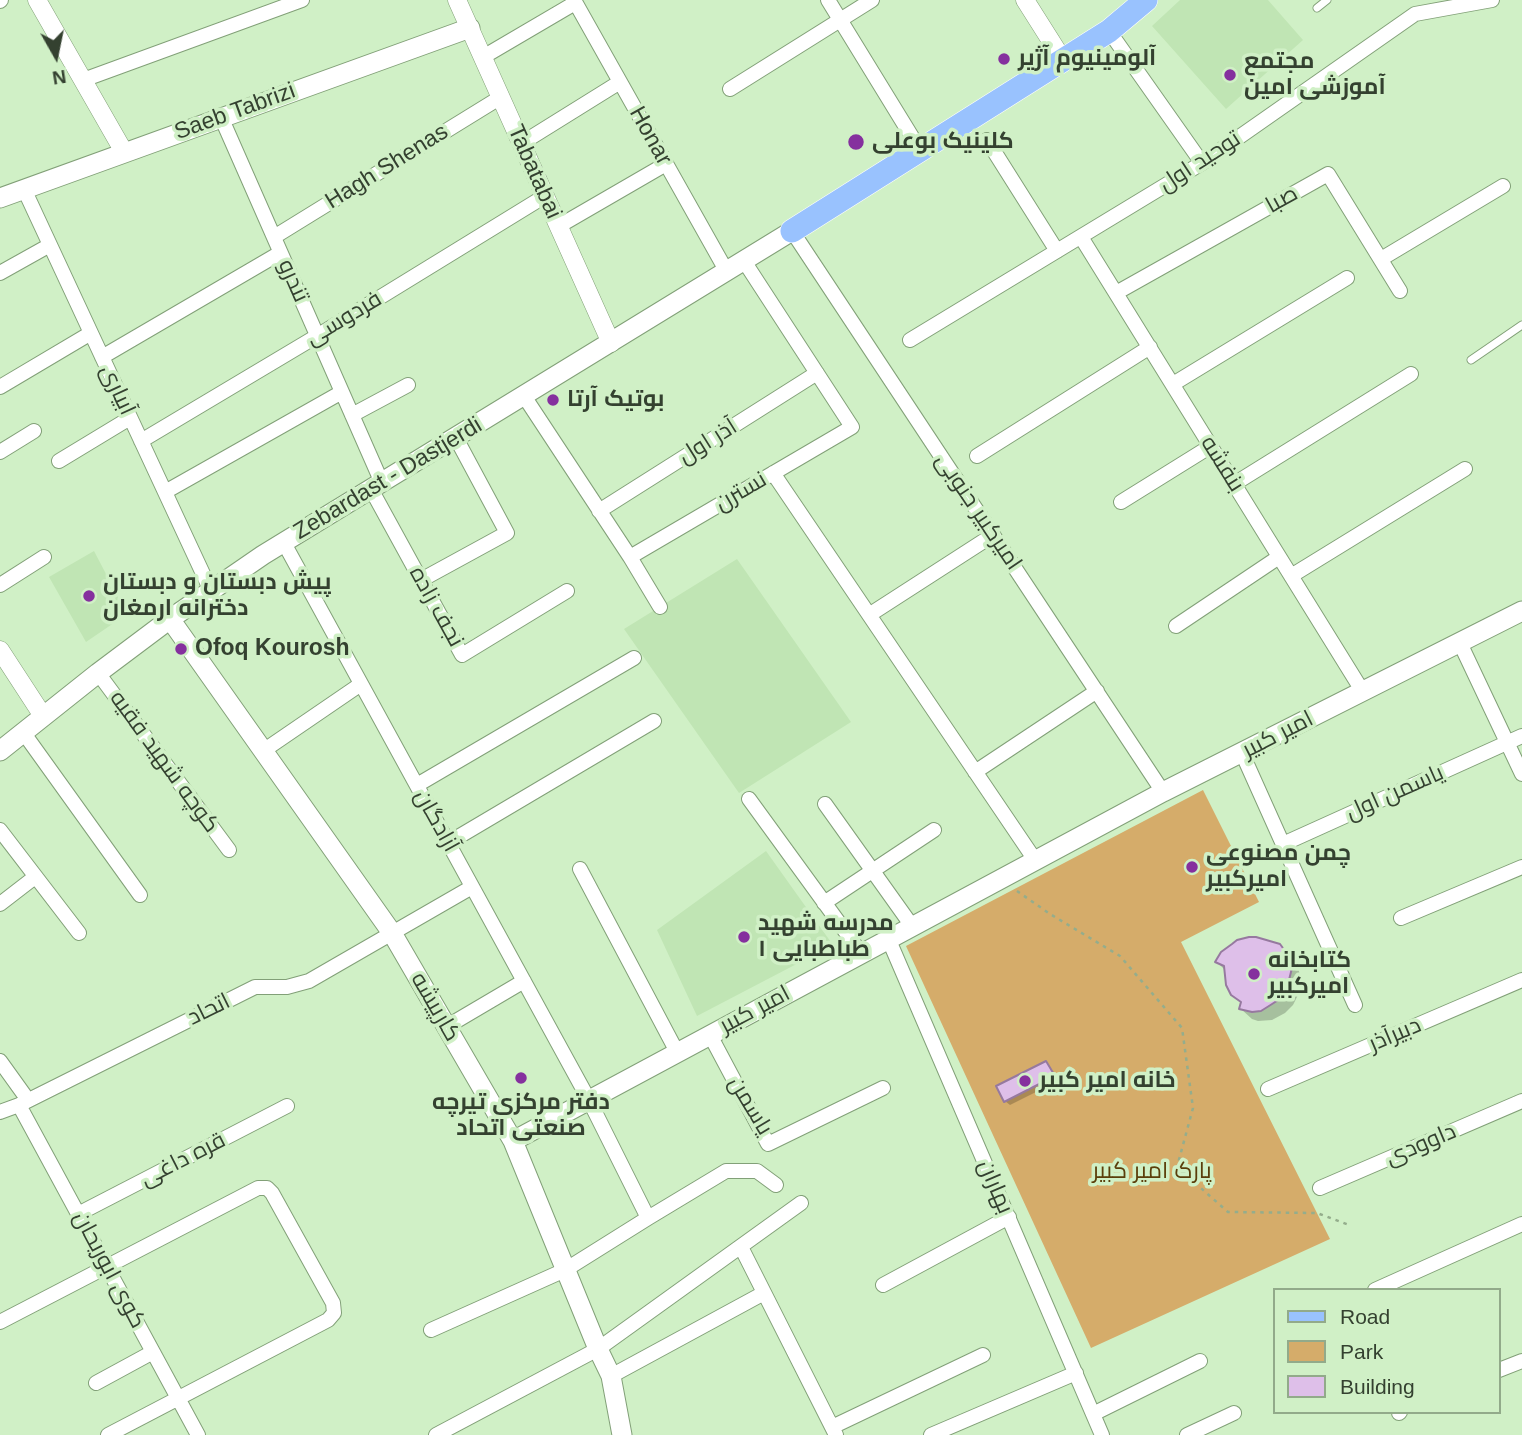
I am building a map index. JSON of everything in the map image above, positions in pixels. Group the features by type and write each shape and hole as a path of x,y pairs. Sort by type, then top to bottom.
{"main road":[{"path":"792,232 1109,31 1146,0"},
{"name":"Saeb Tabrizi","path":"0,198 470,28"},
{"name":"Zebardast - Dastjerdi","path":"0,751 170,619 284,542 792,232"},
{"name":"امیر کبیر","path":"513,1141 1163,792 1522,611"},
{"name":"کارپیشه","path":"170,619 392,933 513,1141 597,1349 611,1376 622,1435"}],"street":[{"path":"83,80 302,0"},
{"name":"Tabatabai","path":"457,0 611,343"},
{"path":"828,0 920,150"},
{"path":"730,89 873,0"},
{"path":"1025,0 1063,60"},
{"name":"توحید اول","path":"910,340 1202,163 1415,14 1492,0"},
{"path":"39,1 124,152"},
{"path":"483,57 574,1"},
{"name":"Honar","path":"574,1 727,272"},
{"path":"1109,31 1202,163"},
{"path":"522,143 620,82"},
{"name":"Hagh Shenas","path":"274,237 501,97"},
{"name":"تندرو","path":"221,117 352,415 376,486"},
{"path":"987,140 1057,251"},
{"path":"559,226 666,164"},
{"name":"صبا","path":"1116,293 1328,174 1400,291"},
{"path":"1381,259 1503,186"},
{"name":"آبیاری","path":"24,189 211,591"},
{"name":"فردوسی","path":"141,441 545,196"},
{"name":"امیرکبیر جنوبی","path":"792,232 1163,792"},
{"name":"بنفشه","path":"1081,237 1363,692"},
{"path":"0,272 50,245"},
{"path":"102,357 281,253"},
{"path":"744,261 817,373"},
{"path":"1173,384 1347,278"},
{"path":"0,387 91,333"},
{"path":"977,456 1150,347"},
{"name":"نسترن","path":"630,556 852,426 817,373"},
{"name":"آذر اول","path":"599,511 817,373"},
{"path":"1234,484 1411,374"},
{"path":"352,415 408,386"},
{"path":"165,492 342,392"},
{"path":"524,396 630,556 660,607"},
{"path":"59,461 130,418"},
{"path":"0,452 34,431"},
{"path":"421,580 507,533 456,438"},
{"path":"1121,502 1211,446"},
{"path":"1291,576 1465,468"},
{"path":"773,473 1035,860"},
{"name":"نجف زاده","path":"376,486 421,580 462,655 567,591"},
{"path":"869,615 993,535"},
{"name":"آزادگان","path":"284,542 589,1100 648,1218"},
{"path":"0,585 44,557"},
{"path":"1177,626 1279,557"},
{"path":"1460,643 1522,774"},
{"path":"0,650 43,716"},
{"path":"416,785 634,658"},
{"name":"کوچه شهید فقیه","path":"98,673 229,850"},
{"path":"263,751 361,684"},
{"path":"975,772 1097,691"},
{"path":"448,843 654,721"},
{"path":"23,733 139,895"},
{"name":"یاسمن اول","path":"1283,844 1522,736"},
{"path":"1242,752 1355,1005"},
{"path":"749,799 861,953"},
{"path":"825,804 912,926"},
{"path":"0,830 79,933"},
{"path":"824,903 934,830"},
{"path":"1402,918 1522,867"},
{"path":"580,869 677,1052"},
{"path":"0,904 35,877"},
{"name":"اتحاد","path":"0,1112 256,987 287,987 309,981 472,887"},
{"name":"بهاران","path":"888,939 1102,1435"},
{"name":"دبیرآذر","path":"1268,1089 1522,980"},
{"path":"446,1027 524,981"},
{"name":"یاسمن","path":"710,1035 768,1144 883,1088"},
{"name":"کوی ابوریحان","path":"0,1061 78,1214 198,1435"},
{"name":"داوودی","path":"1320,1188 1522,1101"},
{"name":"قره داغی","path":"78,1214 288,1106"},
{"path":"431,1330 565,1270 726,1171 757,1171 776,1185"},
{"path":"0,1322 258,1188 267,1188 272,1193 333,1303 334,1313 328,1320 108,1435"},
{"path":"436,1435 597,1349 801,1203"},
{"path":"883,1285 1009,1217"},
{"path":"1379,1288 1522,1224"},
{"path":"741,1247 834,1431 983,1355"},
{"path":"611,1376 764,1293"},
{"path":"96,1383 153,1352"},
{"path":"1093,1414 1200,1361"},
{"path":"1501,1369 1522,1361"},
{"path":"931,1435 1076,1373"},
{"path":"1187,1435 1234,1413"}],"lane":[{"path":"1317,8 1327,0"},
{"path":"1471,360 1522,326"}],"path":[{"path":"1000,879 1120,956 1182,1028 1193,1108 1177,1167 1228,1212 1317,1213 1349,1225"}],"shaded area":[{"name":"مجتمع آموزشی امین","path":"1180,0 1268,0 1303,40 1226,109 1152,26"},
{"name":"پیش دبستان و دبستان دخترانه ارمغان","path":"94,551 127,614 86,642 49,577"},
{"path":"737,559 851,722 739,793 624,629"},
{"name":"مدرسه شهید طباطبایی ۱","path":"766,851 833,945 697,1016 657,930"}],"green space":[{"name":"پارک امیر کبیر","path":"1203,790 1259,902 1181,942 1330,1239 1091,1348 906,946"}],"building":[{"name":"کتابخانه امیرکبیر","path":"1249,937 1280,944 1288,955 1292,968 1280,999 1261,1011 1252,1012 1239,1009 1241,1002 1231,995 1226,985 1224,966 1215,962 1221,952 1237,940"},
{"name":"خانه امیر کبیر","path":"1046,1061 1055,1076 1004,1102 996,1086"}],"place":[{"name":"آلومینیوم آژیر","path":"1004,59"},
{"name":"مجتمع آموزشی امین","path":"1230,75"},
{"name":"کلینیک بوعلی","path":"856,142"},
{"name":"بوتیک آرتا","path":"553,400"},
{"name":"پیش دبستان و دبستان دخترانه ارمغان","path":"89,596"},
{"name":"Ofoq Kourosh","path":"181,649"},
{"name":"چمن مصنوعی امیرکبیر","path":"1192,867"},
{"name":"مدرسه شهید طباطبایی ۱","path":"744,937"},
{"name":"کتابخانه امیرکبیر","path":"1254,974"},
{"name":"دفتر مرکزی تیرچه صنعتی اتحاد","path":"521,1078"},
{"name":"خانه امیر کبیر","path":"1025,1081"}]}
